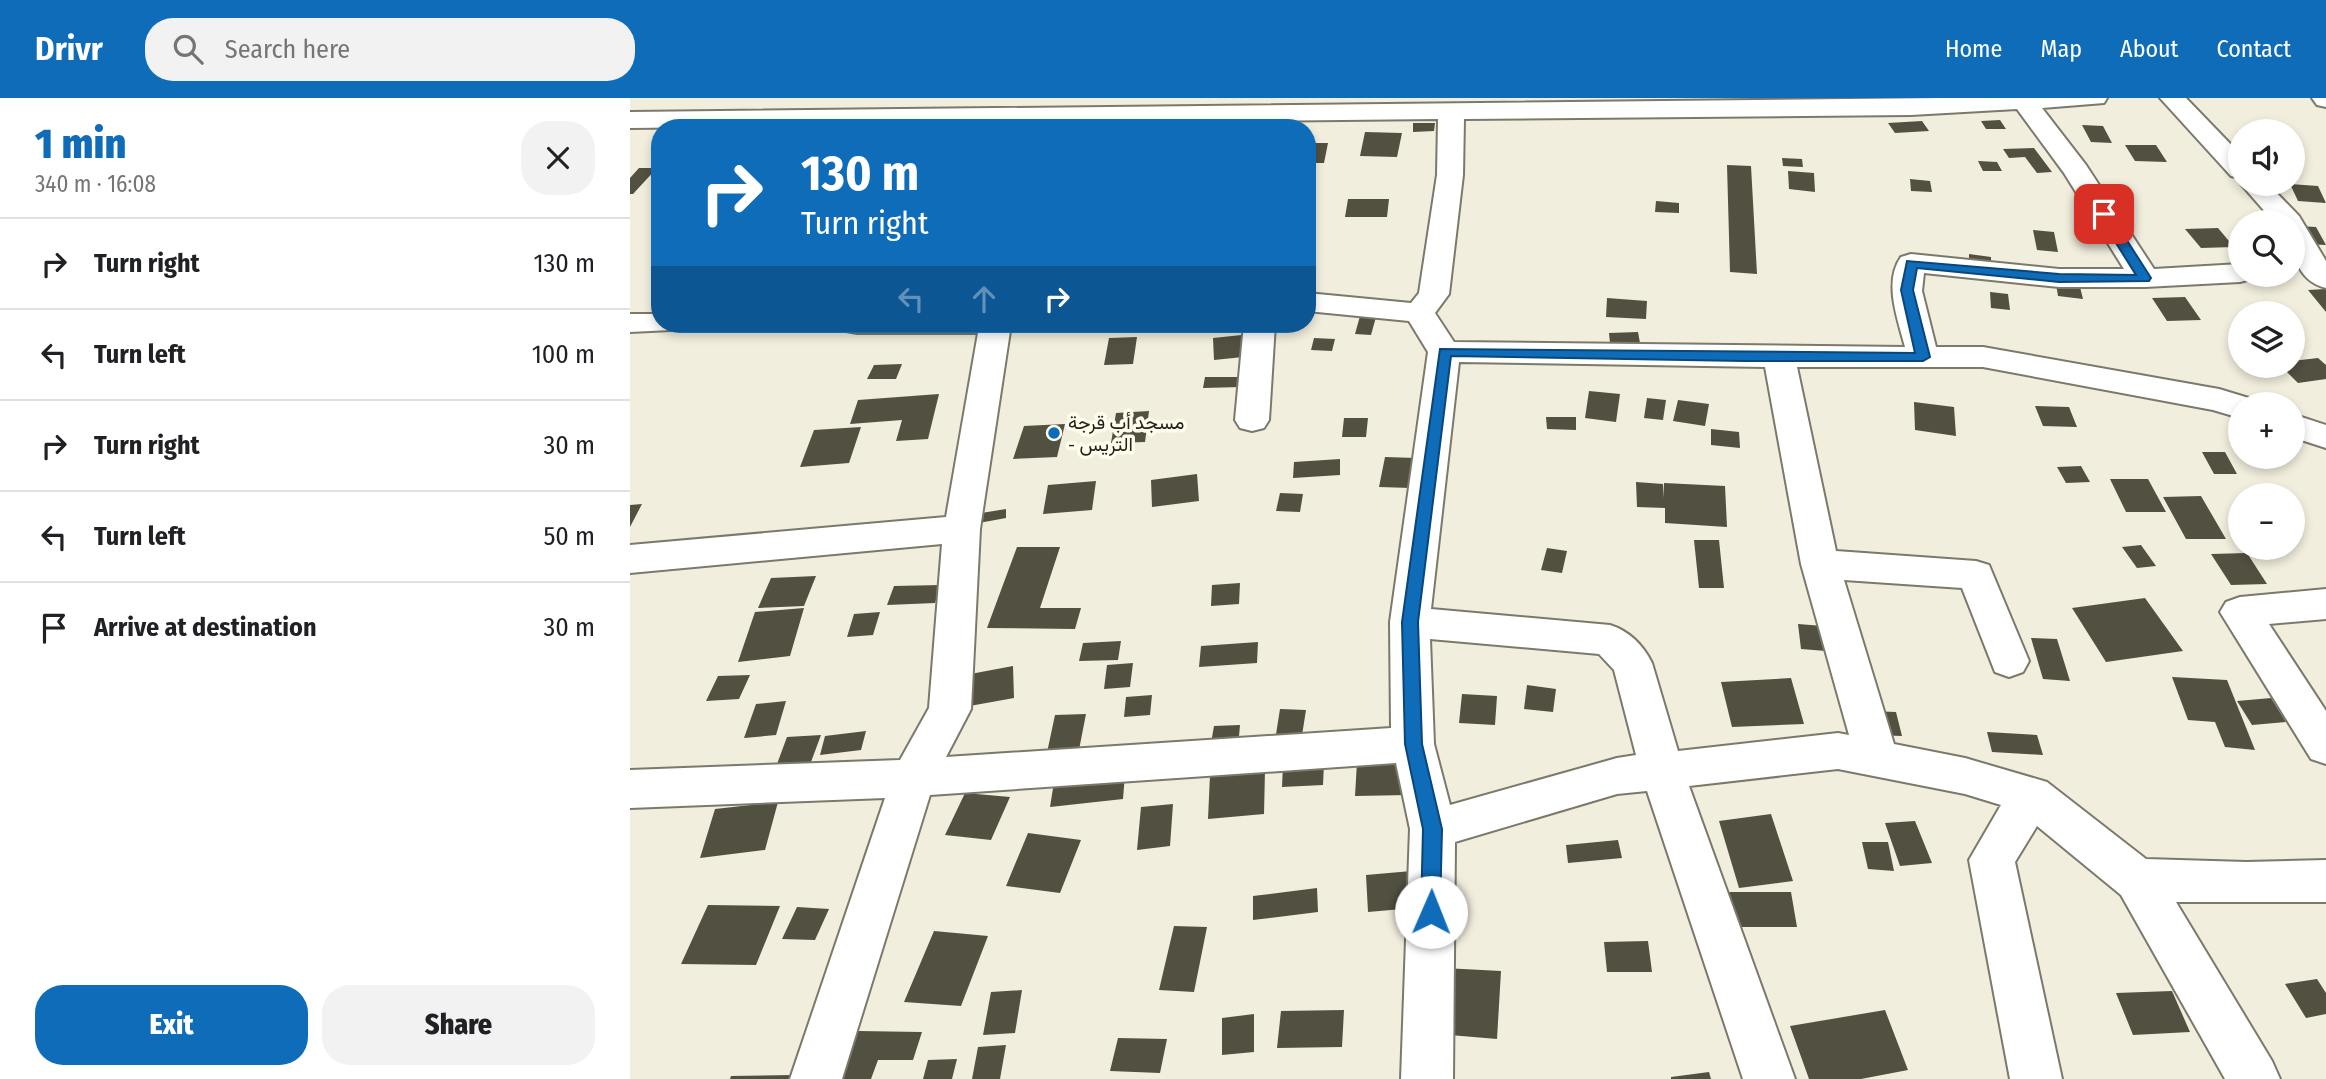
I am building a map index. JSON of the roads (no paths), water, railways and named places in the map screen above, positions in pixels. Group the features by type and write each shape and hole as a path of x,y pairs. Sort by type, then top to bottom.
{"street":[{"path":"721,119 1911,107 2095,98"},
{"path":"2172,98 2228,157"},
{"path":"2024,101 2076,171 2145,278"},
{"path":"1419,313 1434,294 1450,175 1451,111"},
{"path":"630,120 651,120"},
{"path":"2264,196 2278,210"},
{"path":"1923,357 1907,290 1911,263 2059,278 2145,278 2228,274"},
{"path":"1316,301 1419,313"},
{"path":"1419,313 1444,352 1410,622 1413,744 1433,829 1427,1079"},
{"path":"630,323 651,323"},
{"path":"816,1079 913,778 950,709 962,529 995,333"},
{"path":"1252,420 1258,333"},
{"path":"1444,352 1983,357 2228,403"},
{"path":"1779,357 1820,564 1877,759"},
{"path":"2305,430 2326,437"},
{"path":"630,559 962,529"},
{"path":"1820,564 1976,575 2010,661"},
{"path":"2326,604 2240,612 2326,746"},
{"path":"1410,622 1610,640 1632,663 1662,771 1769,1079"},
{"path":"630,789 913,778 1413,744"},
{"path":"1433,829 1617,776 1838,751 1965,776 2031,796 2137,880 2254,1079"},
{"path":"2031,796 1992,860 2036,1079"},
{"path":"2137,880 2246,883 2326,881"}],"place":[{"name":"مسجد أب قرجة - التريس","path":"1054,433"}]}
